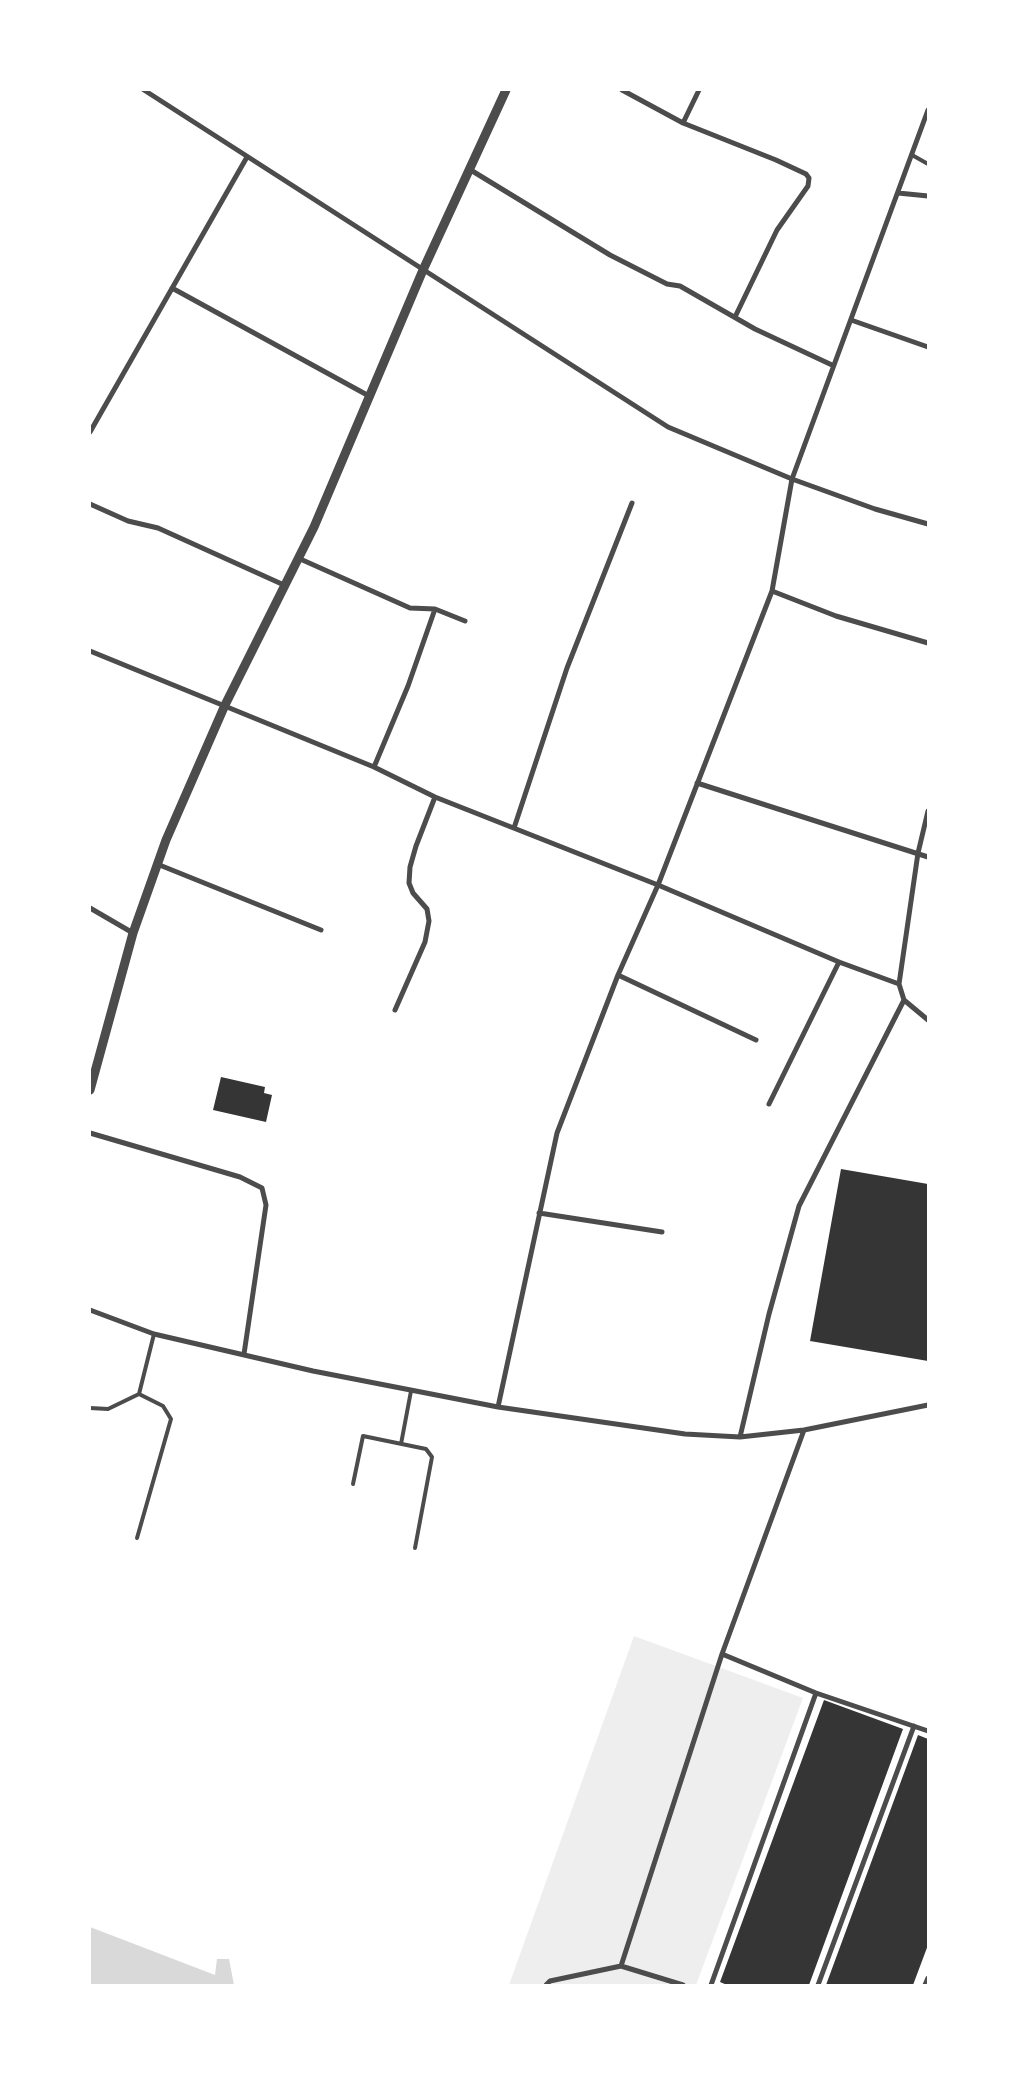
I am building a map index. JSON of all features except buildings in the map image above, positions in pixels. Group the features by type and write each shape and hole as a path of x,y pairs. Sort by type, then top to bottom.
{"street":[{"path":"144,90 668,427 792,479 928,524"},
{"path":"90,1090 133,933 157,864 225,705 314,527 422,270 506,90"},
{"path":"622,90 683,124 776,160 806,174 809,178 808,186 777,230 735,317"},
{"path":"683,124 699,90"},
{"path":"498,1407 557,1133 618,975 658,885 772,591 792,479 832,364 851,320 928,110"},
{"path":"90,432 248,157"},
{"path":"468,169 610,255 667,284 680,286 756,329 832,364"},
{"path":"898,193 928,196"},
{"path":"172,288 369,396"},
{"path":"851,320 928,347"},
{"path":"514,828 567,668 632,503"},
{"path":"90,504 128,521 158,528 284,586"},
{"path":"298,558 410,608 435,609 465,621"},
{"path":"772,591 836,616 928,643"},
{"path":"374,767 408,686 435,609"},
{"path":"90,651 374,767 435,797 658,885 839,962 899,984"},
{"path":"697,783 928,857"},
{"path":"395,1010 425,942 429,921 427,909 413,893 409,883 410,867 416,846 435,797"},
{"path":"928,811 918,853 899,984 904,1000 928,1020"},
{"path":"157,864 321,930"},
{"path":"90,908 133,933"},
{"path":"769,1104 839,962"},
{"path":"618,975 756,1040"},
{"path":"740,1437 799,1206 904,1000"},
{"path":"90,1132 240,1177 262,1188 266,1205 244,1354"},
{"path":"540,1213 662,1232"},
{"path":"90,1310 154,1334 411,1391 498,1407 685,1434 740,1437 804,1430 928,1405"},
{"path":"621,1966 722,1654 804,1430"},
{"path":"722,1654 816,1693 928,1731"},
{"path":"711,1985 816,1693"},
{"path":"818,1985 914,1726"},
{"path":"546,1985 550,1981 621,1966 683,1985"},
{"path":"925,1985 928,1978"}],"lane":[{"path":"912,155 928,164"},
{"path":"139,1394 154,1334"},
{"path":"401,1444 411,1391"},
{"path":"90,1408 108,1409 139,1394"},
{"path":"137,1538 169,1432 171,1419 163,1406 139,1394"},
{"path":"353,1484 363,1436 426,1449 432,1457 415,1548"}],"shaded area":[{"path":"634,1636 803,1698 696,1985 509,1985"},
{"path":"90,1927 215,1975 217,1959 229,1959 234,1985 90,1985"}]}
